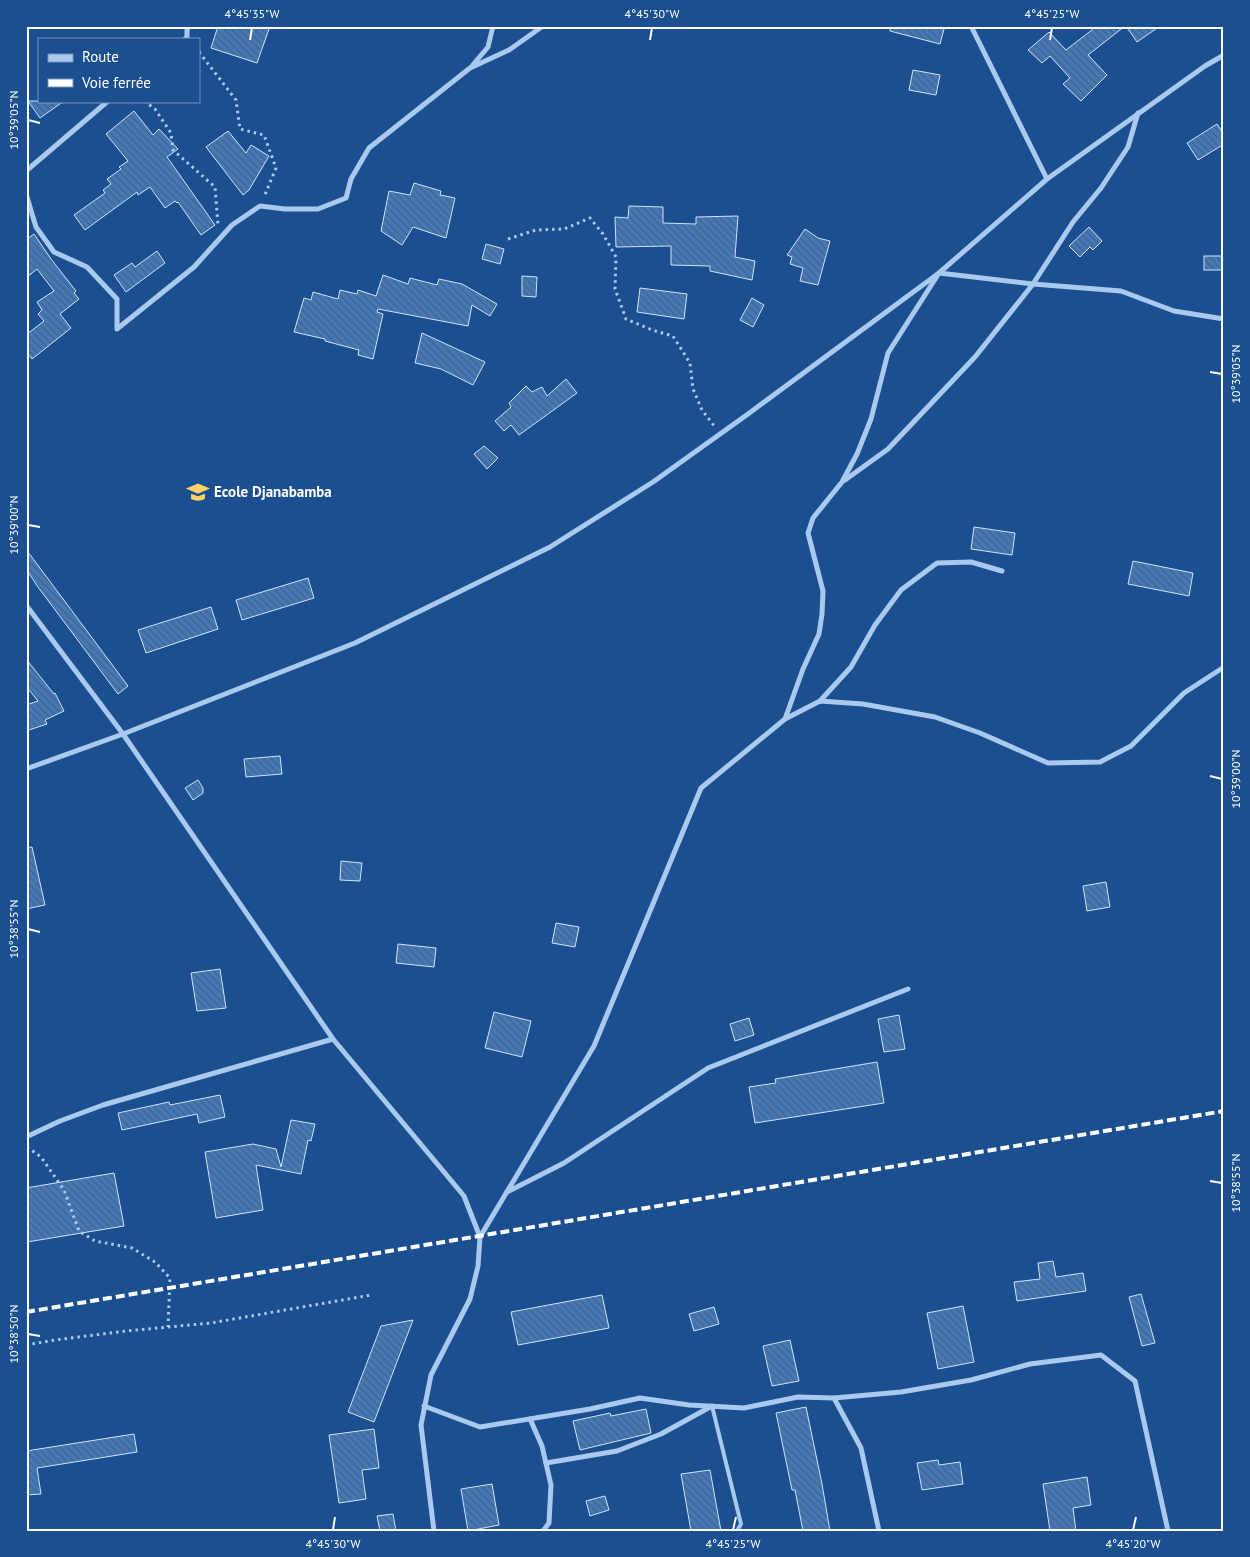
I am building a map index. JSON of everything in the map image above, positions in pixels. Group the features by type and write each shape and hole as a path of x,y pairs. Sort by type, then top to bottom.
{"street":[{"path":"26,194 36,227 54,252 87,267 117,300 117,329 194,267 232,225 260,206 285,209 318,209 346,198 351,179 369,148 470,68 488,48 493,26"},
{"path":"470,68 510,50 543,26"},
{"path":"971,26 1047,179"},
{"path":"26,769 123,734 355,643 541,551 654,482 939,273 1047,179 1205,66 1224,55"},
{"path":"26,172 107,102"},
{"path":"842,482 888,448 974,357 1033,284 1073,222 1101,188 1128,147 1138,113"},
{"path":"939,273 1033,284 1121,291 1174,311 1224,319"},
{"path":"784,719 819,634 822,614 823,591 808,533 813,518 842,482 857,454 871,420 888,353 939,273"},
{"path":"480,1237 594,1046 701,788 784,719 820,701 851,667 875,625 901,590 936,563 971,562 1002,570"},
{"path":"26,605 123,734 333,1039 464,1196 480,1237 478,1266 470,1299 431,1375 421,1425 434,1531"},
{"path":"820,701 863,704 935,717 980,733 1048,763 1100,762 1131,746 1184,693 1224,667"},
{"path":"507,1192 564,1163 708,1068 908,989"},
{"path":"26,1137 60,1121 103,1105 333,1039"},
{"path":"424,1406 480,1428 640,1398 689,1405 744,1408 798,1397 834,1398 901,1392 971,1380 1030,1364 1101,1355 1135,1381 1168,1531"},
{"path":"834,1398 861,1448 879,1531"},
{"path":"546,1463 617,1451 661,1434 712,1406"},
{"path":"530,1419 542,1446 551,1485 549,1523 543,1531"}],"lane":[{"path":"712,1406 741,1524 737,1531"}],"path":[{"path":"200,53 236,100 240,129 264,135 276,168 260,206"},
{"path":"145,102 155,109 171,133 173,150 215,187 219,239"},
{"path":"508,239 536,230 564,229 590,218 603,234 616,257 614,289 626,319 672,336 690,363 693,389 702,410 720,434"},
{"path":"26,1146 41,1157 64,1190 79,1231 95,1241 132,1248 155,1262 170,1278 168,1327"},
{"path":"26,1345 168,1327 212,1324 371,1295"}],"building":[{"path":"218,26 270,26 257,63 211,48"},
{"path":"891,26 934,26 944,29 940,44 890,31"},
{"path":"1097,26 1125,26 1088,55 1107,75 1081,101 1063,84 1070,78 1050,56 1042,63 1028,50 1049,32 1066,50"},
{"path":"1126,26 1160,26 1137,42"},
{"path":"913,70 940,75 936,95 909,90"},
{"path":"28,101 63,102 40,118"},
{"path":"134,111 153,135 159,129 178,149 167,157 215,225 201,235 178,202 175,201 165,208 150,187 138,195 137,192 85,230 74,215 105,193 103,190 111,184 107,179 121,169 119,167 128,161 106,134"},
{"path":"1217,124 1224,135 1224,144 1198,160 1187,143"},
{"path":"228,131 246,153 251,145 269,156 249,190 243,195 206,147"},
{"path":"414,183 441,191 440,195 455,198 446,238 413,227 402,245 381,231 389,191 410,195"},
{"path":"629,206 663,207 663,223 696,224 696,217 738,216 735,257 755,261 752,280 710,271 710,266 671,265 671,246 616,247 615,217 628,218"},
{"path":"1089,227 1102,241 1093,250 1090,247 1080,257 1069,246"},
{"path":"805,229 818,238 830,241 818,285 800,281 803,268 790,264 792,257 787,255"},
{"path":"34,234 76,291 74,293 79,299 60,314 71,328 32,359 26,352 26,335 44,321 38,314 42,310 37,302 54,291 37,269 26,278 26,240"},
{"path":"486,244 504,249 500,264 482,259"},
{"path":"157,251 165,263 126,292 114,275 132,263 135,267"},
{"path":"1204,256 1224,256 1224,270 1204,270"},
{"path":"383,275 408,284 410,278 437,285 439,279 462,284 497,304 490,316 472,305 468,326 378,309 377,312 383,314 373,359 358,355 359,350 325,341 325,339 294,332 304,298 311,300 313,292 338,299 340,290 357,294 358,290 376,296"},
{"path":"522,276 537,277 536,297 522,296"},
{"path":"640,288 687,294 684,319 637,312"},
{"path":"752,298 764,305 753,327 740,320"},
{"path":"422,333 485,362 473,385 441,369 415,363"},
{"path":"566,379 577,393 519,435 511,425 504,431 495,421 511,407 509,403 526,386 532,392 542,387 547,396"},
{"path":"484,446 498,458 487,469 474,454"},
{"path":"974,527 1015,533 1012,555 971,549"},
{"path":"28,552 128,686 118,694 26,569 26,553"},
{"path":"1133,561 1193,573 1189,596 1128,584"},
{"path":"308,578 314,598 242,620 236,600"},
{"path":"211,607 218,629 146,653 138,630"},
{"path":"26,659 55,693 64,711 45,720 47,724 29,730 26,722 26,705 38,701 26,686"},
{"path":"280,756 282,774 246,777 244,759"},
{"path":"198,780 203,788 203,793 193,800 185,788"},
{"path":"32,847 45,905 26,909 26,848"},
{"path":"341,861 362,863 360,881 340,880"},
{"path":"1106,882 1110,907 1087,911 1083,886"},
{"path":"556,923 579,927 575,947 552,943"},
{"path":"398,944 436,948 434,967 396,963"},
{"path":"220,969 226,1008 197,1011 191,973"},
{"path":"494,1012 531,1021 522,1057 485,1048"},
{"path":"899,1015 905,1049 884,1052 878,1019"},
{"path":"749,1018 754,1035 735,1041 730,1024"},
{"path":"877,1062 884,1103 755,1123 749,1087 776,1083 775,1079"},
{"path":"220,1095 225,1117 199,1123 197,1114 122,1130 118,1113 169,1102 170,1105"},
{"path":"291,1120 315,1124 311,1141 308,1140 301,1174 256,1165 263,1210 216,1218 205,1152 253,1144 276,1149 281,1167"},
{"path":"114,1173 124,1226 27,1242 26,1188"},
{"path":"1053,1261 1056,1277 1083,1273 1086,1291 1017,1301 1014,1282 1040,1279 1038,1263"},
{"path":"1141,1294 1155,1343 1142,1346 1129,1297"},
{"path":"602,1295 609,1328 518,1345 511,1312"},
{"path":"963,1306 974,1362 938,1369 927,1313"},
{"path":"714,1307 719,1324 694,1331 689,1314"},
{"path":"413,1320 374,1422 348,1412 381,1326"},
{"path":"790,1340 799,1381 772,1386 763,1346"},
{"path":"806,1407 830,1531 803,1531 795,1490 792,1490 776,1413"},
{"path":"646,1409 651,1433 580,1450 573,1421 610,1413 611,1416"},
{"path":"374,1429 379,1468 362,1470 366,1499 339,1503 329,1435"},
{"path":"134,1434 137,1452 37,1468 41,1494 26,1495 26,1451"},
{"path":"938,1460 939,1465 960,1462 963,1484 922,1490 917,1463"},
{"path":"710,1470 721,1531 691,1531 681,1474"},
{"path":"1087,1477 1091,1505 1073,1508 1076,1531 1050,1531 1043,1484"},
{"path":"492,1484 499,1525 468,1531 461,1489"},
{"path":"605,1496 609,1510 590,1516 586,1501"},
{"path":"393,1514 396,1531 380,1531 377,1516"}],"railway":[{"path":"26,1312 1224,1111"}],"place":[{"name":"Ecole Djanabamba","path":"198,492"}]}
